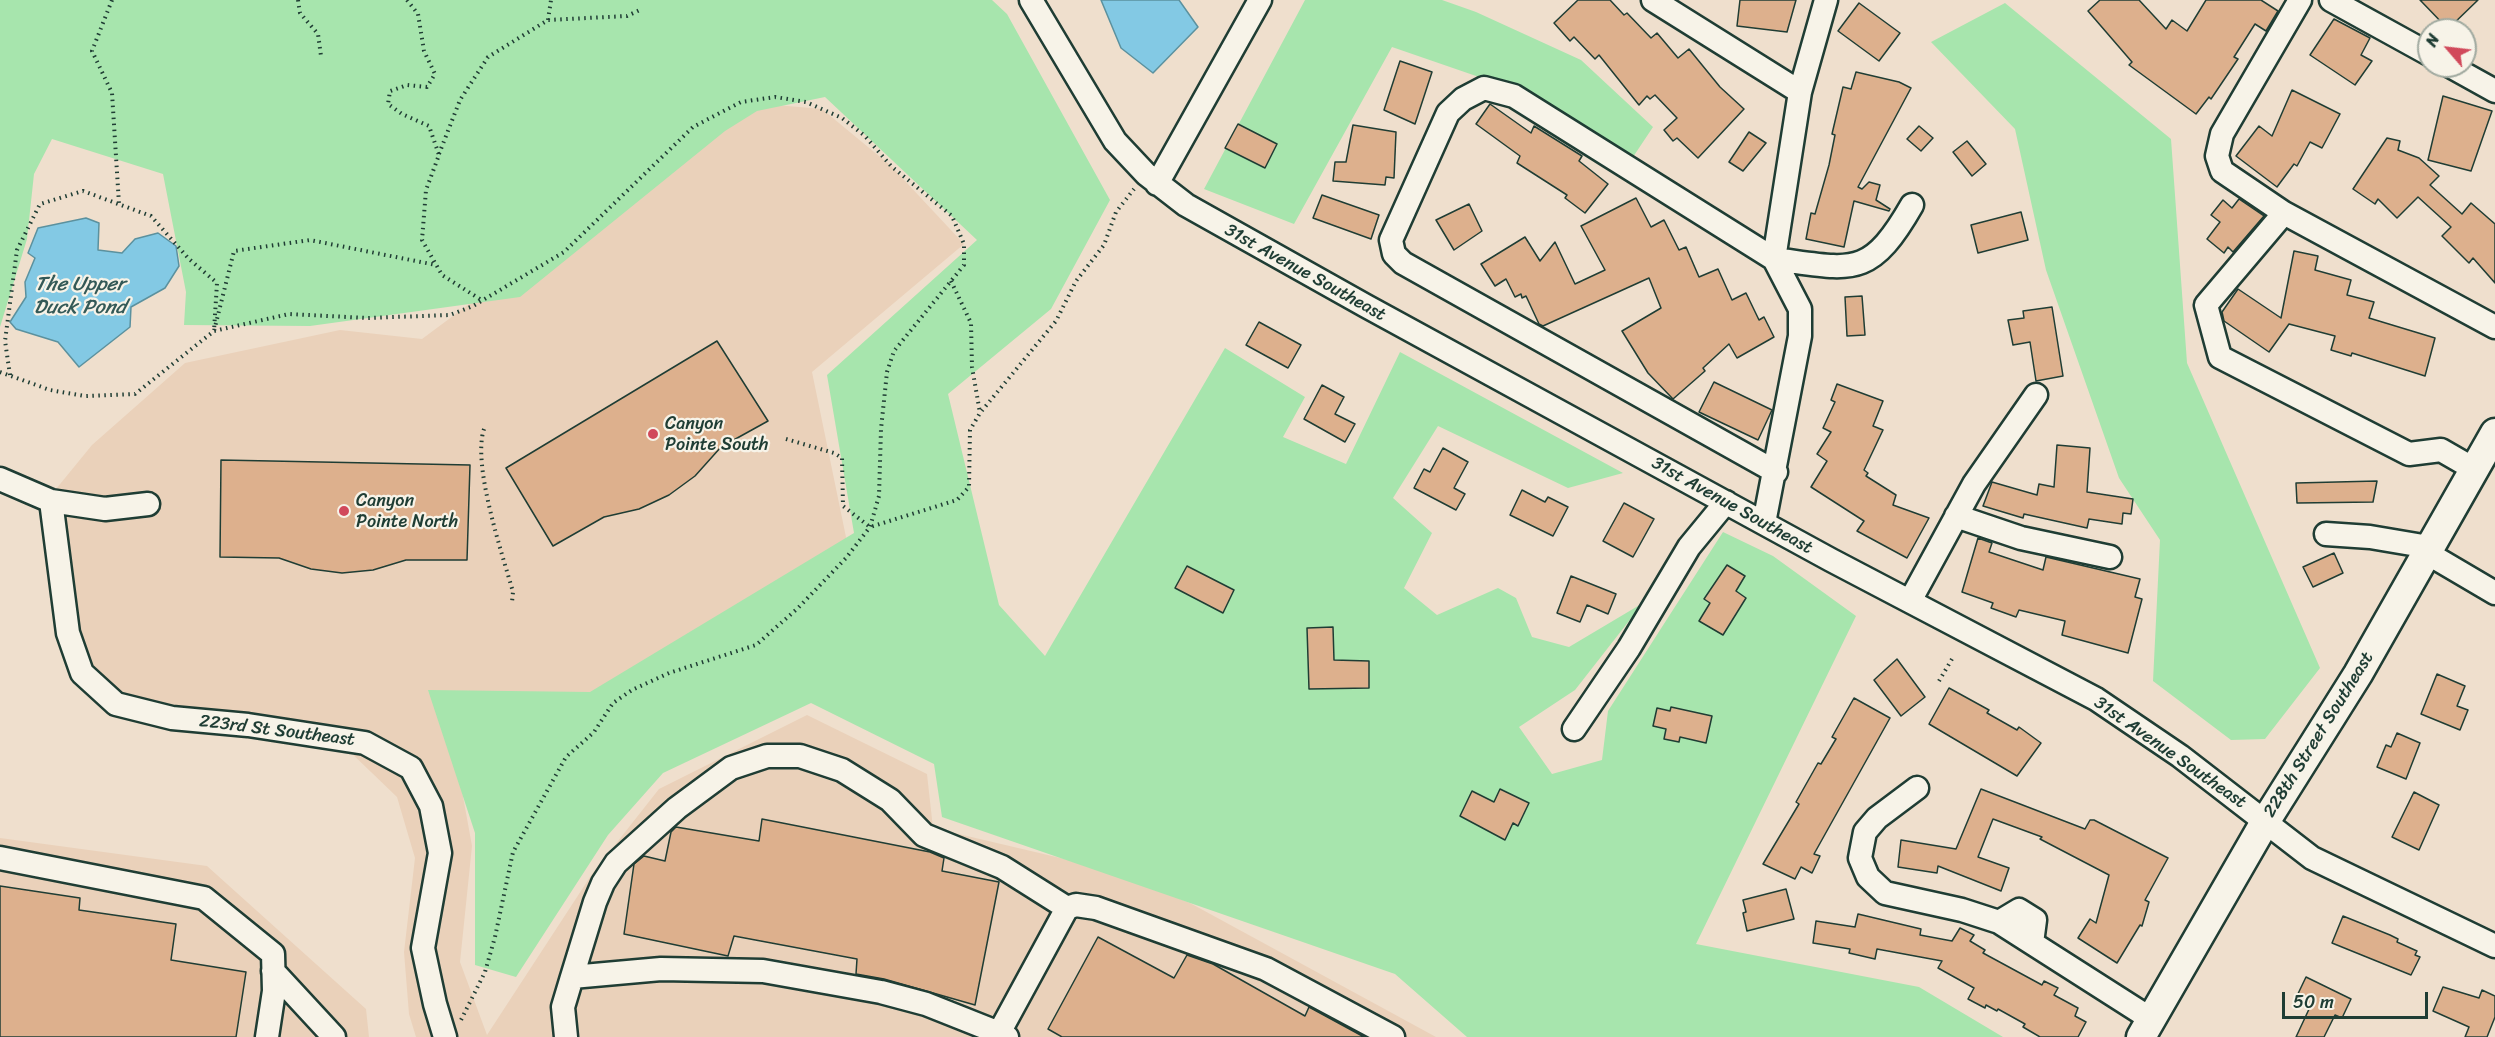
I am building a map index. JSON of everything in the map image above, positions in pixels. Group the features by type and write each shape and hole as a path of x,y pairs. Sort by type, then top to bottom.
{"main road":[{"name":"228th Street Southeast","path":"2146,1028 2265,822 2358,674 2495,433"}],"street":[{"name":"31st Avenue Southeast","path":"1031,0 1115,141 1152,179 1218,225 1910,602 2096,699 2180,756 2312,858 2495,946"},
{"path":"1152,179 1260,0"},
{"path":"1653,0 1800,92"},
{"path":"1764,523 1776,472 1800,336 1800,309 1774,259 1800,92 1826,0"},
{"path":"2300,0 2222,134 2217,156 2222,171 2284,213 2495,327"},
{"path":"2331,0 2417,47"},
{"path":"2472,78 2495,91"},
{"path":"1776,472 1403,263 1394,254 1391,240 1448,113 1463,99 1484,88 1515,96 1774,259 1855,266 1877,255 1896,234 1912,206"},
{"path":"2284,213 2206,305 2220,357 2409,454 2441,450 2474,469"},
{"path":"1910,602 1974,484 2036,395"},
{"path":"0,479 51,501 105,509 148,504"},
{"name":"223rd St Southeast","path":"51,501 68,633 82,673 116,704 172,718 248,725 365,742 411,768 431,806 440,853 423,948 435,1004 452,1030"},
{"path":"1574,729 1629,648 1689,547 1726,502"},
{"path":"1956,516 2021,538 2110,557"},
{"path":"2326,534 2370,537 2428,550 2491,587"},
{"path":"566,1037 563,1007 595,902 603,883 616,863 677,808 731,768 767,756 800,756 842,770 891,800 924,834 1002,867 1067,908"},
{"path":"1917,788 1877,818 1865,832 1860,858 1868,877 1885,893 1962,910 1999,922 2146,1028"},
{"path":"0,858 204,898 273,954 274,991 267,1037"},
{"path":"572,977 661,969 763,971 881,992 926,1004 1000,1036 1067,908 1076,905 1096,908 1266,969 1393,1037"},
{"path":"273,971 334,1037"}],"path":[{"path":"112,0 92,51 112,93 119,204"},
{"path":"298,0 300,13 318,34 321,56"},
{"path":"407,0 418,14 424,51 435,74 427,87 407,85 390,91 388,104 402,114 429,126 439,155"},
{"path":"548,20 551,0"},
{"path":"483,301 442,275 422,240 426,190 460,100 488,57 548,20 627,16 642,9"},
{"path":"0,372 50,390 85,396 135,394 214,332 289,314 367,318 450,315 483,301 564,252 693,128 741,102 776,97 806,102 842,118 865,136 891,166 952,216 964,244 964,266 894,351 887,372 881,429 879,496 870,527 838,566 798,608 756,645 669,673 632,690 613,703 594,732 566,757 513,852 495,938 485,972 452,1030"},
{"path":"870,527 957,500 969,487 970,430 980,412 1056,321 1076,281 1104,245 1116,212 1152,179"},
{"path":"10,375 5,341 17,250 40,204 83,191 151,216 189,258 217,283 214,332"},
{"path":"214,332 234,251 310,240 436,265"},
{"path":"951,280 971,323 972,367 980,412"},
{"path":"484,429 480,442 486,483 513,592 512,602"},
{"path":"786,439 842,458 843,506 870,527"},
{"path":"1939,681 1952,658"}],"shaded area":[{"path":"741,102 822,109 891,166 964,244 812,372 847,542 590,705 444,692 472,846 460,962 487,1035 592,874 659,789 807,715 927,774 933,828 1103,868 1190,903 1436,1037 416,1037 409,1014 404,952 415,858 397,797 345,747 117,706 83,672 47,500 92,445 185,363 340,330 422,339"},
{"path":"0,838 207,866 366,1009 369,1037 0,1037"}],"green space":[{"path":"0,0 992,0 1007,14 1110,200 1051,309 948,394 999,605 1045,656 1225,348 1305,397 1283,437 1346,464 1400,352 1623,473 1568,488 1438,426 1393,498 1432,533 1404,588 1437,615 1498,588 1516,598 1532,637 1569,647 1643,603 1575,690 1519,727 1552,774 1602,760 1608,711 1723,532 1773,556 1856,616 1696,944 1919,987 2003,1037 1467,1037 1395,974 942,817 934,764 811,703 663,773 608,835 516,977 475,965 475,833 428,690 590,692 854,533 827,375 977,240 825,97 757,111 725,131 520,297 310,326 184,325 186,292 163,174 52,139 34,174 27,239 0,327"},
{"path":"1305,0 1442,0 1476,12 1581,60 1653,127 1633,157 1537,97 1392,47 1294,224 1204,189"},
{"path":"2005,3 2171,139 2187,363 2320,668 2265,739 2231,740 2153,681 2160,540 2119,478 2046,270 2015,129 1931,42"}],"water":[{"path":"1101,0 1179,0 1198,27 1153,73 1121,48"},
{"name":"The Upper Duck Pond","path":"86,218 99,223 98,250 122,253 135,239 158,233 176,246 179,266 165,288 131,307 130,327 79,367 58,342 16,329 10,322 26,297 25,282 35,258 28,253 38,228"}],"building":[{"path":"1578,0 1610,0 1624,15 1627,13 1651,38 1657,33 1678,58 1689,49 1720,87 1744,109 1698,158 1677,138 1673,141 1664,130 1677,118 1655,95 1650,99 1647,96 1639,105 1599,55 1595,59 1574,37 1570,41 1554,23"},
{"path":"1740,0 1796,0 1787,32 1737,26"},
{"path":"2100,0 2139,0 2166,29 2172,20 2187,31 2206,0 2261,0 2278,11 2266,31 2255,24 2234,57 2238,59 2211,99 2209,97 2196,114 2129,65 2132,62 2088,11"},
{"path":"2420,0 2478,0 2459,18 2437,18"},
{"path":"1859,3 1900,33 1879,61 1838,31"},
{"path":"2334,19 2370,38 2361,55 2372,61 2355,85 2310,55"},
{"path":"1400,61 1432,72 1415,124 1384,110"},
{"path":"1856,72 1899,82 1911,88 1858,187 1862,189 1869,182 1880,185 1876,200 1890,209 1889,211 1854,201 1844,247 1806,239 1811,213 1815,214 1829,165 1835,135 1832,134 1843,87 1851,89"},
{"path":"2292,90 2340,114 2322,148 2310,142 2297,166 2294,164 2277,187 2236,156 2259,126 2272,136"},
{"path":"2443,96 2492,111 2471,171 2428,160"},
{"path":"1490,104 1531,133 1534,126 1582,156 1579,161 1608,184 1585,213 1565,198 1567,195 1517,163 1520,156 1476,124"},
{"path":"1238,124 1277,144 1265,168 1225,148"},
{"path":"1353,125 1396,132 1394,178 1386,177 1385,185 1333,181 1335,162 1346,162"},
{"path":"1919,126 1933,138 1921,151 1907,139"},
{"path":"1749,132 1766,143 1743,171 1729,162"},
{"path":"2387,138 2400,141 2398,150 2419,158 2439,176 2430,185 2462,214 2471,203 2495,224 2495,283 2473,258 2469,263 2442,236 2451,227 2418,197 2397,218 2378,199 2375,204 2353,189"},
{"path":"1967,141 1986,164 1972,176 1953,152"},
{"path":"1322,195 1379,215 1371,239 1313,218"},
{"path":"1636,198 1651,227 1664,220 1679,250 1686,247 1699,277 1718,269 1732,300 1746,293 1759,320 1764,317 1774,337 1737,358 1729,344 1703,368 1705,371 1673,399 1648,373 1622,331 1661,308 1649,278 1543,326 1539,324 1526,296 1522,298 1521,294 1515,297 1506,279 1495,286 1481,264 1525,237 1540,261 1555,242 1575,284 1605,270 1581,226"},
{"path":"2239,199 2264,216 2233,252 2228,247 2224,253 2207,239 2220,222 2211,215 2223,200 2232,208"},
{"path":"1469,204 1482,231 1454,250 1436,220"},
{"path":"2021,212 2028,240 1978,253 1971,225"},
{"path":"2294,251 2318,256 2315,270 2351,280 2347,295 2374,302 2369,318 2435,338 2425,376 2352,353 2351,356 2331,350 2335,336 2289,324 2269,352 2224,321 2222,312 2238,289 2281,318"},
{"path":"1862,296 1865,335 1847,336 1845,297"},
{"path":"2052,307 2063,376 2036,381 2030,342 2013,345 2008,320 2024,318 2023,311"},
{"path":"1259,322 1301,345 1288,368 1246,345"},
{"name":"Canyon Pointe South","path":"717,341 768,421 721,447 695,476 669,495 639,509 604,517 553,546 506,468"},
{"path":"1714,382 1772,410 1758,440 1699,412"},
{"path":"1837,384 1883,401 1873,426 1883,430 1864,470 1868,473 1866,476 1896,495 1893,505 1929,518 1907,558 1857,531 1864,521 1811,487 1827,461 1817,454 1831,432 1823,428 1835,402 1831,400"},
{"path":"1322,385 1344,397 1335,414 1355,424 1345,442 1304,419"},
{"path":"2057,445 2090,448 2087,492 2133,499 2131,514 2123,513 2122,524 2089,519 2087,528 2024,514 2023,518 1983,506 1992,482 2037,495 2039,484 2054,487"},
{"path":"1443,448 1468,462 1454,488 1465,494 1456,510 1414,488 1424,469 1430,472"},
{"name":"Canyon Pointe North","path":"221,460 470,465 467,560 406,560 373,570 342,573 311,569 279,558 220,557"},
{"path":"2377,481 2373,502 2297,503 2296,483"},
{"path":"1522,490 1545,502 1548,497 1568,507 1553,536 1510,515"},
{"path":"1624,503 1654,519 1633,557 1603,541"},
{"path":"1978,538 1992,543 1989,552 2043,570 2046,557 2140,579 2135,597 2142,599 2128,653 2062,635 2065,621 2019,610 2016,617 1991,608 1993,603 1962,592"},
{"path":"2334,553 2343,573 2313,587 2303,567"},
{"path":"1727,565 1745,576 1736,591 1746,598 1723,635 1699,621 1710,603 1704,599"},
{"path":"1187,566 1234,590 1223,613 1175,588"},
{"path":"1571,576 1616,594 1608,614 1587,605 1580,622 1557,613"},
{"path":"1333,627 1334,660 1369,661 1369,688 1309,689 1307,628"},
{"path":"1897,659 1925,697 1901,716 1874,680"},
{"path":"2437,674 2465,686 2457,706 2468,710 2460,730 2421,714"},
{"path":"1949,688 1989,710 1987,713 2017,730 2019,727 2041,743 2017,776 1929,724"},
{"path":"1854,698 1890,718 1814,854 1820,856 1812,873 1801,867 1795,879 1763,864 1799,804 1796,802 1818,763 1821,764 1836,739 1832,737"},
{"path":"1671,707 1712,716 1706,743 1680,737 1679,742 1664,739 1666,729 1653,726 1657,708 1670,711"},
{"path":"2397,733 2420,743 2406,779 2377,767 2386,745 2391,747"},
{"path":"1500,789 1529,803 1518,826 1513,823 1505,840 1460,816 1472,791 1494,802"},
{"path":"1981,789 2085,829 2090,820 2094,820 2168,858 2145,900 2149,902 2142,926 2140,925 2117,963 2078,938 2090,919 2096,923 2109,875 2040,839 2042,837 1993,819 1978,857 2009,868 2001,891 1938,866 1937,873 1898,867 1901,840 1956,849"},
{"path":"2414,792 2439,805 2419,850 2392,837"},
{"path":"762,819 930,852 944,858 942,871 999,882 975,1005 884,979 856,974 857,959 734,936 728,956 624,934 634,864 644,856 665,861 671,832 676,827 759,841"},
{"path":"0,886 80,898 79,910 176,924 171,960 246,972 236,1037 0,1037"},
{"path":"1786,889 1794,919 1747,931 1743,900"},
{"path":"1858,914 1921,929 1920,935 1952,941 1960,928 1974,935 1970,941 1985,950 1983,953 2042,985 2044,981 2058,988 2054,995 2078,1008 2075,1016 2086,1022 2078,1037 2040,1037 2023,1027 2025,1024 1998,1009 1997,1011 1986,1005 1985,1008 1968,999 1974,988 1938,968 1942,961 1877,949 1875,959 1849,953 1850,949 1813,943 1816,921 1855,927"},
{"path":"2343,916 2390,935 2398,939 2397,942 2417,951 2415,955 2420,957 2411,975 2332,943"},
{"path":"1098,937 1174,978 1187,955 1213,964 1305,1016 1309,1007 1364,1037 1062,1037 1048,1029"},
{"path":"2306,977 2351,999 2342,1018 2335,1015 2324,1037 2296,1037 2310,1007 2295,1000"},
{"path":"2443,987 2479,998 2482,990 2495,996 2495,1017 2487,1037 2465,1037 2469,1027 2433,1011"}],"place":[{"name":"Canyon Pointe South","path":"653,434"},
{"name":"Canyon Pointe North","path":"344,511"}]}
